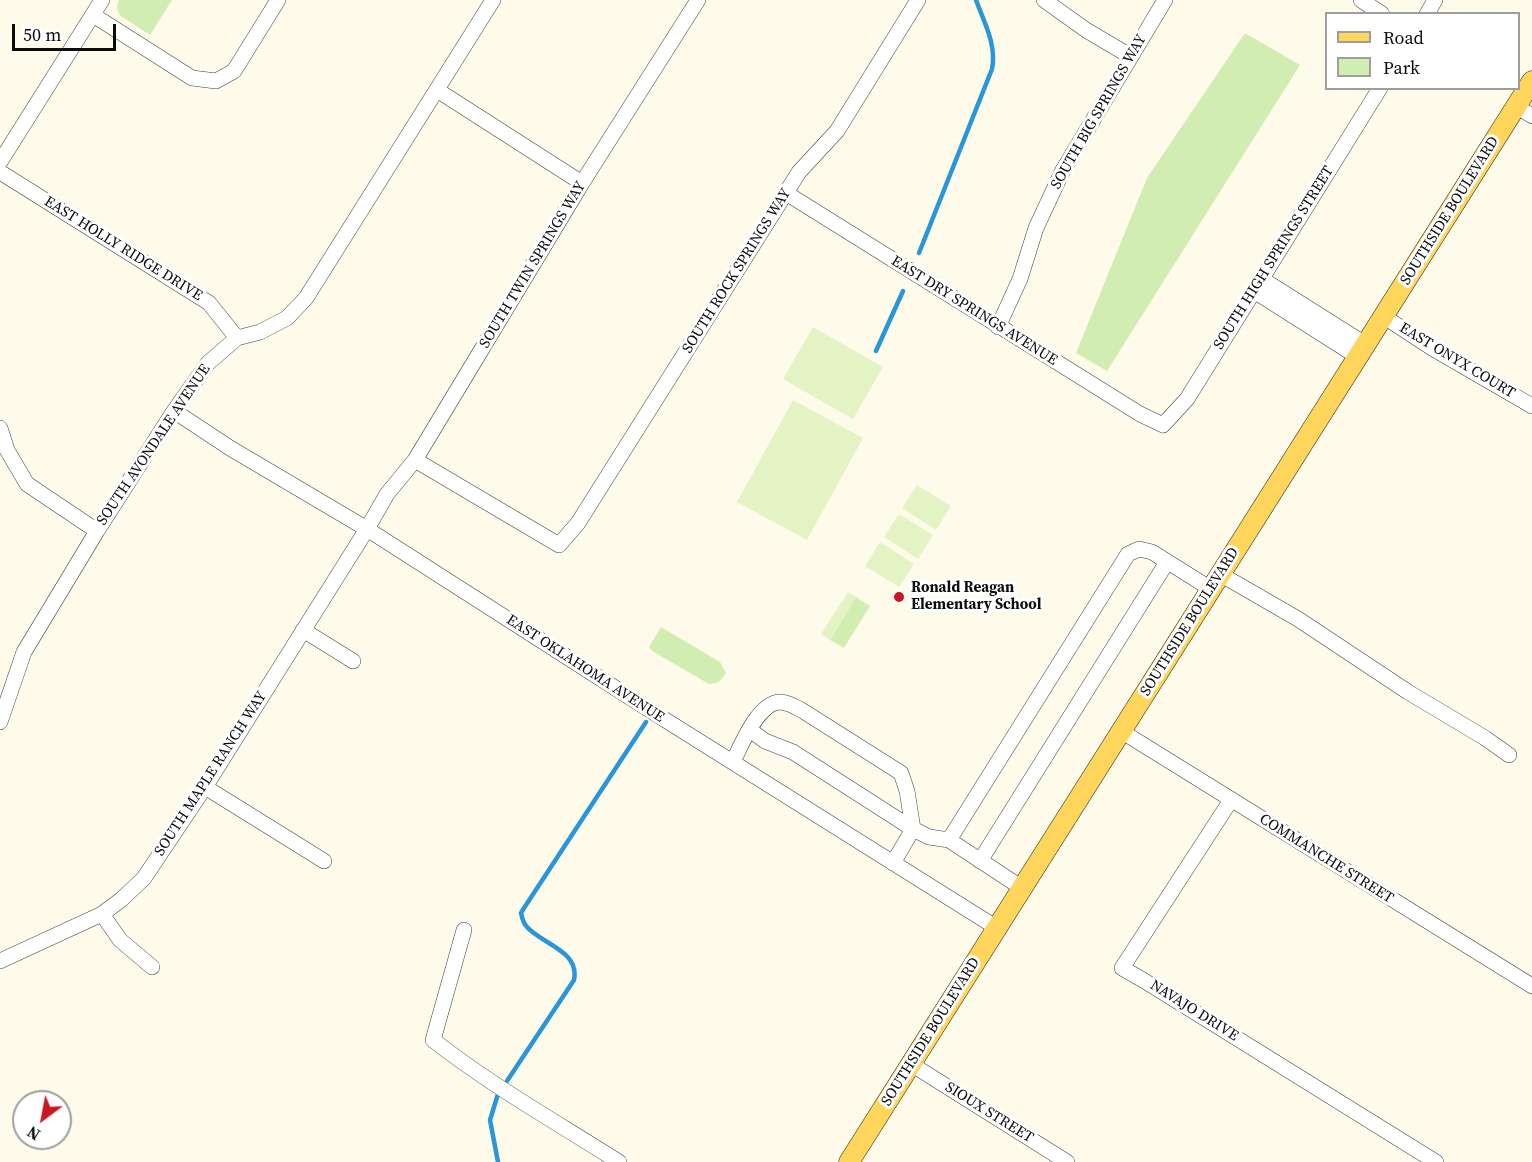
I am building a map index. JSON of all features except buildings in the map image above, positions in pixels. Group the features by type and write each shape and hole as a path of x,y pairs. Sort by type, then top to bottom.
{"main road":[{"name":"SOUTHSIDE BOULEVARD","path":"849,1162 1361,350 1524,111 1532,81"}],"street":[{"path":"0,162 102,0"},
{"path":"93,15 192,78 216,81 234,71 278,0"},
{"name":"SOUTH AVONDALE AVENUE","path":"0,722 24,652 97,531 174,411 208,363 237,338 260,332 287,318 306,298 493,0"},
{"name":"SOUTH TWIN SPRINGS WAY","path":"367,529 387,494 415,460 582,183 698,0"},
{"name":"SOUTH ROCK SPRINGS WAY","path":"415,460 559,545 578,523 799,172 837,131 918,0"},
{"path":"1044,0 1086,30 1131,56"},
{"name":"SOUTH BIG SPRINGS WAY","path":"998,327 1020,279 1036,228 1063,170 1164,0"},
{"path":"1361,0 1379,12"},
{"path":"437,90 582,183"},
{"name":"SOUTH HIGH SPRINGS STREET","path":"1163,425 1187,399 1379,90"},
{"name":"EAST HOLLY RIDGE DRIVE","path":"0,172 209,303 237,338"},
{"name":"EAST DRY SPRINGS AVENUE","path":"786,193 998,327 1140,414 1163,425"},
{"path":"1258,285 1361,350"},
{"name":"EAST ONYX COURT","path":"1383,316 1432,348 1532,406"},
{"name":"EAST OKLAHOMA AVENUE","path":"174,411 230,448 367,529 997,928"},
{"path":"0,428 7,450 27,484 97,531"},
{"name":"SOUTH MAPLE RANCH WAY","path":"0,961 102,914 123,899 144,878 205,787 367,529"},
{"path":"949,840 1128,554 1139,549 1152,552 1167,562 1216,581 1298,619 1509,755"},
{"path":"980,861 1167,562"},
{"path":"303,630 353,661"},
{"path":"733,762 750,730 766,707 781,702 803,711 901,773 907,791 913,829 893,863"},
{"path":"750,730 765,741 793,752 913,829 929,837 949,840 1022,888"},
{"name":"COMMANCHE STREET","path":"1121,731 1532,986"},
{"path":"205,787 324,861"},
{"name":"NAVAJO DRIVE","path":"1231,800 1122,968 1436,1162"},
{"path":"102,914 120,940 152,967"},
{"path":"464,930 434,1040 466,1066 619,1162"},
{"name":"SIOUX STREET","path":"911,1064 1067,1162"}],"green space":[{"path":"119,0 172,0 150,35 121,16 117,8"},
{"path":"1245,33 1300,65 1107,371 1076,353 1147,178"},
{"path":"813,327 883,367 853,419 783,379"},
{"path":"793,400 863,438 807,540 737,502"},
{"path":"917,485 951,506 936,530 902,508"},
{"path":"899,514 933,535 918,559 884,537"},
{"path":"880,542 914,564 899,587 865,566"},
{"path":"848,592 856,597 830,640 821,634"},
{"path":"856,597 870,606 844,648 830,640"},
{"path":"661,627 720,662 726,673 723,678 709,684 652,651 649,647"}],"waterway":[{"path":"919,253 992,69 991,42 976,0"},
{"path":"876,351 903,291"},
{"path":"507,1081 574,980 574,970 566,955 527,927 521,913 646,722"},
{"path":"498,1094 490,1120 498,1162"}],"place":[{"name":"Ronald Reagan Elementary School","path":"899,597"}]}
